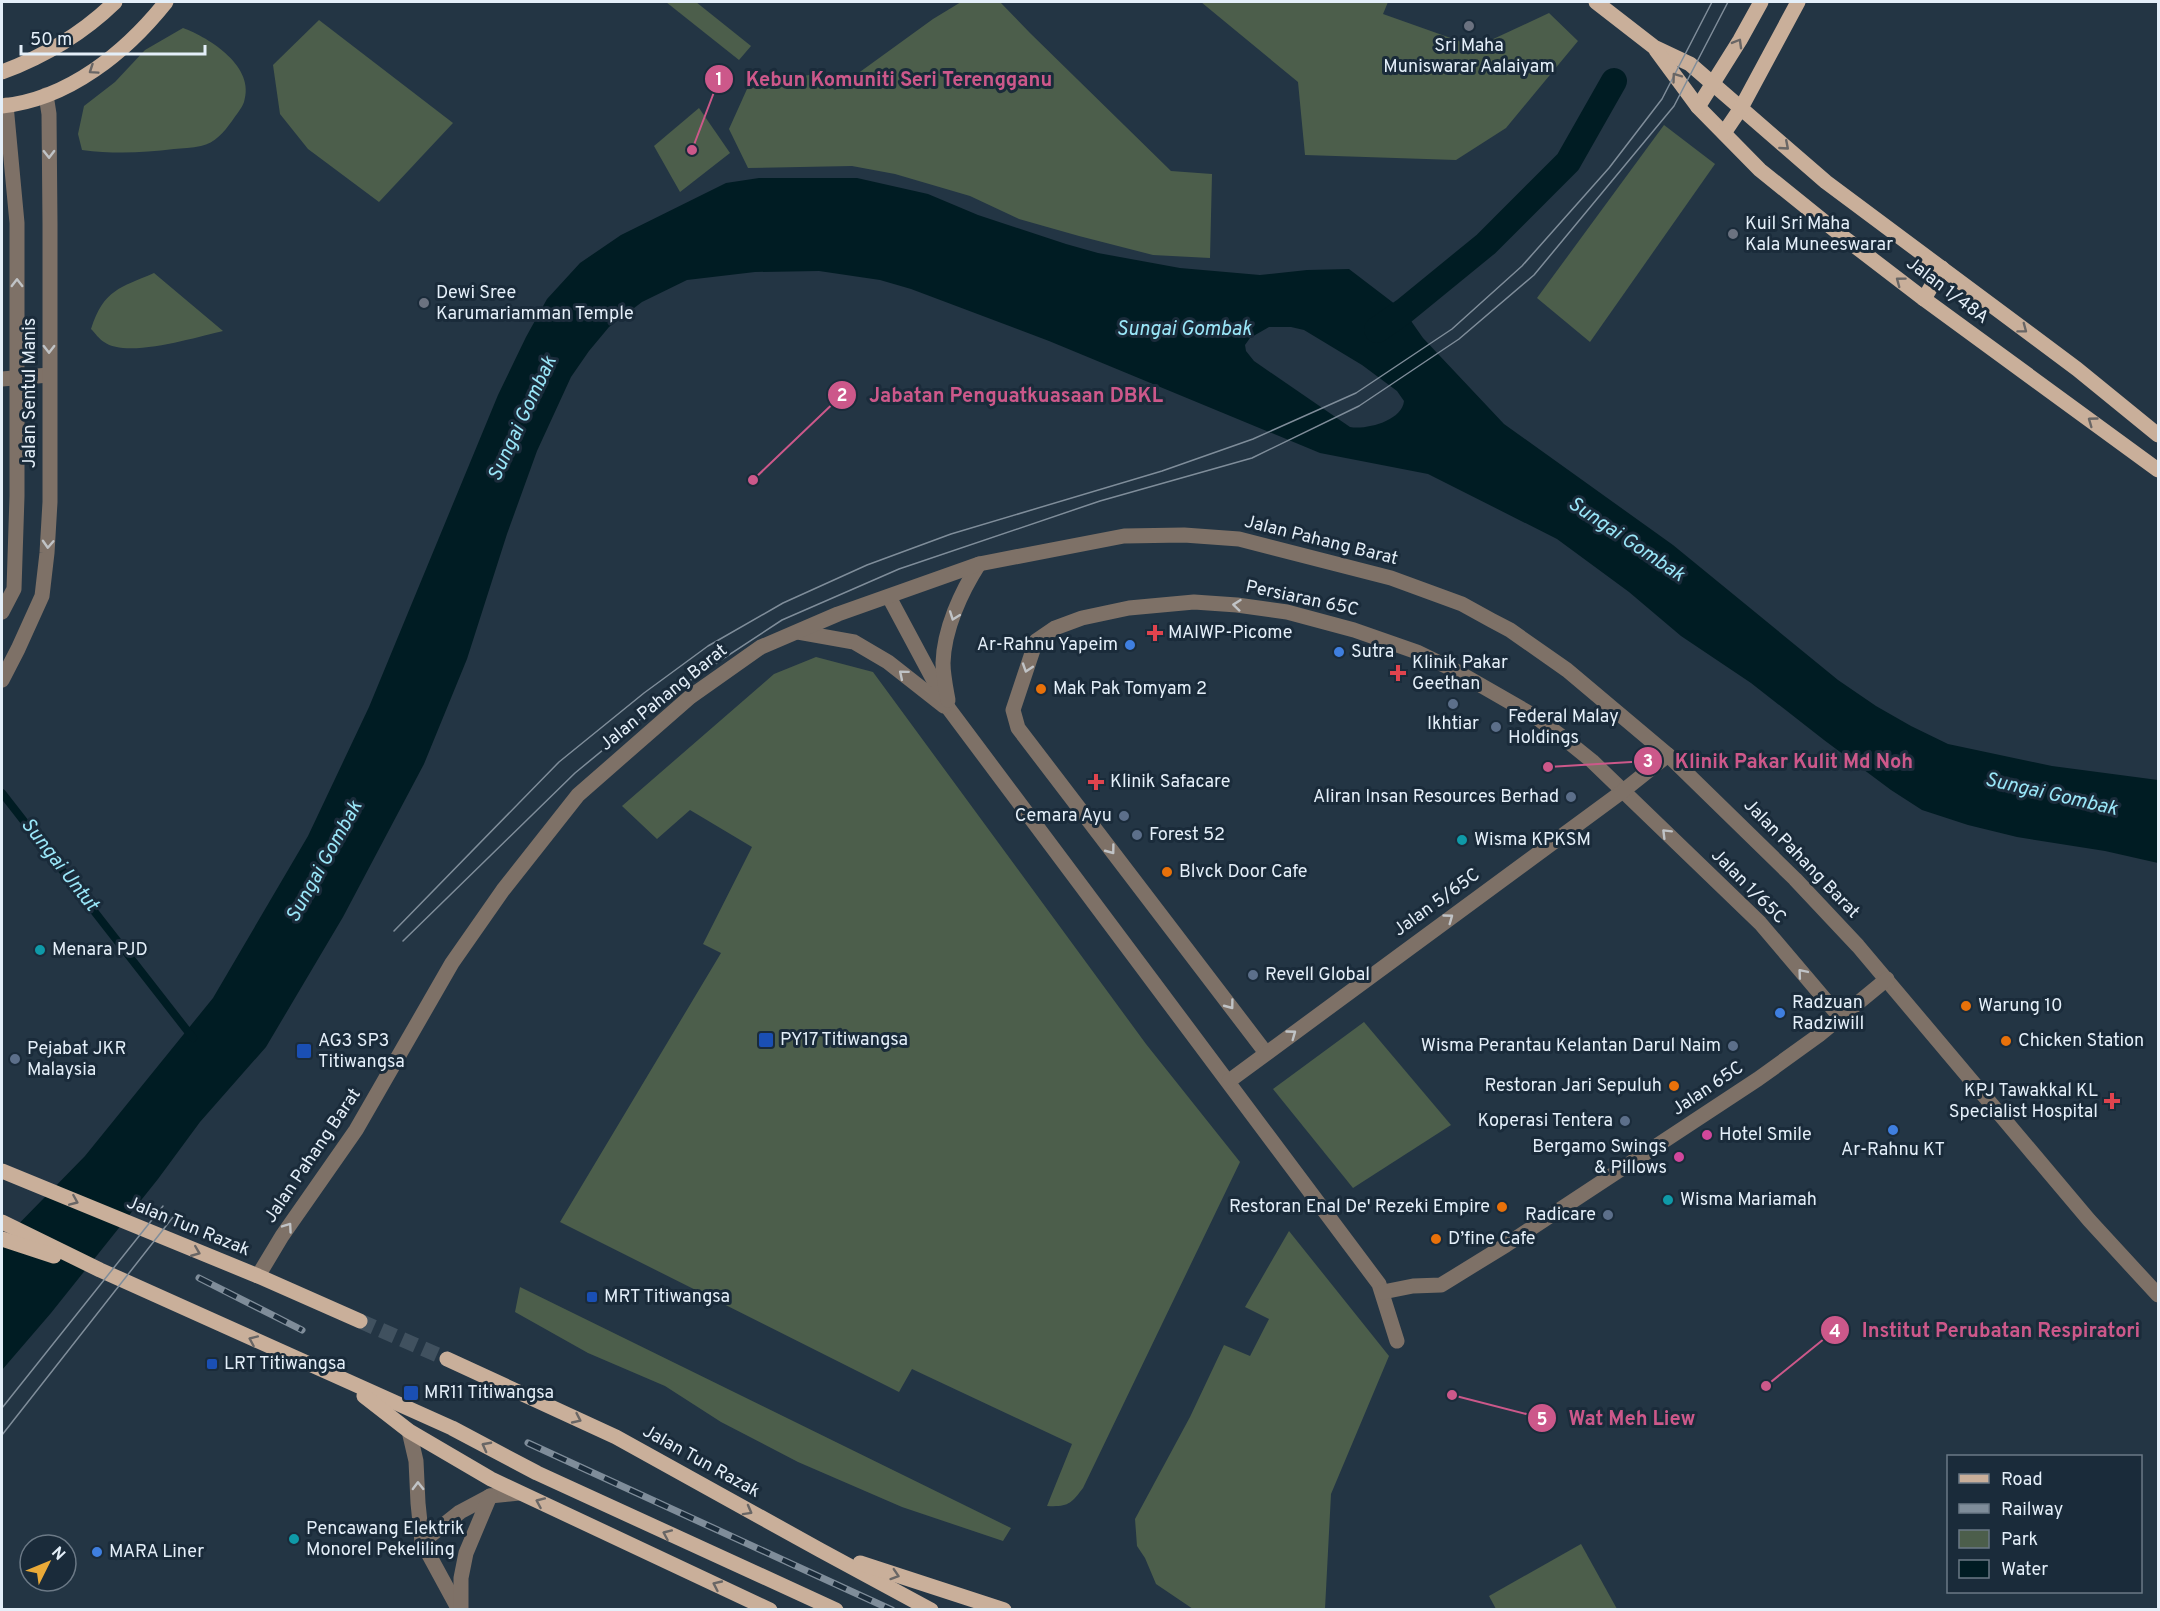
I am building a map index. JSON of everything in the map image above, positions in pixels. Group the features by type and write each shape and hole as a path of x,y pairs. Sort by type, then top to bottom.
{"main road":[{"path":"2,72 52,51 92,23 115,2"},
{"path":"4,106 46,96 116,55 148,24 166,2"},
{"name":"Jalan 1/48A","path":"1596,2 1654,47 1690,64 1826,182 2077,369 2158,435"},
{"path":"1698,107 1761,2"},
{"path":"1724,133 1741,108 1798,2"},
{"name":"Jalan 1/48A","path":"1654,47 1698,107 1760,170 1924,299 2158,470"},
{"path":"1924,299 1942,268"},
{"name":"Jalan Tun Razak","path":"2,1171 141,1230 258,1276 360,1321"},
{"path":"2,1222 100,1270 452,1428 537,1473 836,1610"},
{"path":"2,1239 100,1270"},
{"name":"Jalan Tun Razak","path":"447,1359 616,1437 932,1610"},
{"path":"345,1381 409,1431 491,1479 770,1610"},
{"path":"820,1550 1004,1610"}],"street":[{"name":"Jalan Sentul Manis","path":"2,680 42,596 47,553 50,502 49,134 46,96"},
{"name":"Jalan Sentul Manis","path":"2,612 14,589 17,549 18,378 17,223 4,106"},
{"path":"2,380 49,375"},
{"name":"Jalan Pahang Barat","path":"258,1276 282,1236 356,1130 452,963 502,890 579,795 637,742 719,675 761,647 838,614 979,564 1112,538 1164,535 1239,539 1391,578 1462,604 1510,630 1567,670 1668,755 1795,879 1887,979 1983,1097 2081,1211 2158,1295"},
{"path":"949,709 943,664 945,647 961,595 979,564"},
{"path":"889,597 949,709 1379,1284 1397,1341"},
{"name":"Persiaran 65C","path":"1266,1053 1018,728 1013,710 1036,641 1056,628 1082,618 1160,604 1194,602 1237,604 1302,615 1417,652 1456,671 1536,717 1592,761 1623,791"},
{"path":"797,632 854,642 888,662 949,709"},
{"name":"Jalan 5/65C","path":"1229,1081 1623,791 1668,755"},
{"name":"Jalan 1/65C","path":"1623,791 1760,923 1840,1017"},
{"name":"Jalan 65C","path":"1383,1292 1413,1286 1441,1285 1540,1223 1749,1085 1819,1035 1887,979"},
{"path":"409,1431 416,1461 422,1542 460,1610"},
{"path":"422,1542 460,1512 490,1496 519,1493"},
{"path":"460,1610 461,1578 466,1553 490,1496"}],"green space":[{"path":"666,2 696,2 751,46 739,60"},
{"path":"961,2 1000,2 1171,171 1212,174 1210,258 1153,255 1079,236 1019,219 970,196 895,174 852,166 748,168 729,129 747,89 813,74 835,90 933,19"},
{"path":"1201,2 1388,2 1383,14 1476,47 1549,13 1578,41 1506,128 1456,160 1305,155 1298,82"},
{"path":"319,20 453,123 379,202 308,149 280,114 273,65"},
{"path":"183,28 217,47 237,66 243,77 246,89 244,102 226,129 219,137 201,146 128,152 82,150 78,134 84,106 115,82 145,50"},
{"path":"699,108 730,153 680,192 654,146"},
{"path":"1664,125 1715,164 1590,342 1537,298"},
{"path":"154,273 223,331 145,348 115,347 102,341 91,329 102,305 123,287"},
{"path":"816,657 873,672 1146,1044 1240,1162 1083,1488 1072,1501 1064,1505 1047,1506 1072,1444 912,1369 899,1392 560,1222 721,953 703,944 752,847 690,810 657,839 622,806 774,674"},
{"path":"1364,1022 1451,1125 1353,1188 1273,1089"},
{"path":"1289,1231 1389,1356 1331,1494 1325,1609 1193,1609 1156,1584 1137,1546 1135,1519 1190,1417 1224,1345 1250,1356 1269,1319 1245,1307"},
{"path":"520,1287 1011,1528 1003,1541 902,1507 798,1462 721,1422 665,1386 588,1353 515,1312"},
{"path":"1581,1544 1617,1609 1496,1609 1489,1596"}],"water":[{"name":"Sungai Gombak","path":"759,178 857,178 928,194 978,215 1098,253 1180,268 1260,275 1307,270 1349,269 1404,311 1423,338 1504,424 1673,545 1838,680 1876,706 1948,744 2052,766 2158,780 2158,863 2105,851 2017,837 1968,825 1922,810 1891,790 1751,683 1681,636 1629,592 1557,539 1428,474 1320,453 1049,341 911,289 880,280 819,271 755,272 687,280 642,302 609,327 571,377 537,451 507,534 467,659 424,764 343,917 266,1047 200,1122 158,1179 51,1313 2,1370 2,1241 85,1156 213,998 308,836 369,707 498,395 547,299 580,263 621,235 726,183","holes":["1269,327 1291,327 1304,330 1362,365 1397,391 1404,401 1402,408 1382,423 1365,427 1350,427 1254,361 1246,351 1245,345 1250,338"]}],"waterway":[{"path":"1377,330 1404,311 1486,244 1568,162 1614,81"},
{"name":"Sungai Untut","path":"2,793 193,1038"}],"tunnel":[{"path":"360,1321 447,1359"}],"tram line":[{"path":"394,931 559,762 644,693 708,646 783,603 867,565 951,534 1162,471 1253,439 1356,393 1452,329 1522,266 1609,168 1662,99 1712,2"},
{"path":"403,941 575,773 677,689 782,620 899,569 1100,501 1252,458 1359,406 1459,339 1534,275 1674,106 1728,2"},
{"path":"2,1408 163,1206"},
{"path":"2,1435 173,1217"}],"railway":[{"path":"199,1278 302,1330"},
{"path":"528,1443 892,1610"}],"place":[{"name":"Sri Maha Muniswarar Aalaiyam","path":"1469,26"},
{"name":"Kebun Komuniti Seri Terengganu","path":"692,150"},
{"name":"Kuil Sri Maha Kala Muneeswarar","path":"1733,234"},
{"name":"Dewi Sree Karumariamman Temple","path":"424,303"},
{"name":"Jabatan Penguatkuasaan DBKL","path":"753,480"},
{"name":"MAIWP-Picome","path":"1155,633"},
{"name":"Ar-Rahnu Yapeim","path":"1130,645"},
{"name":"Sutra","path":"1339,652"},
{"name":"Klinik Pakar Geethan","path":"1398,673"},
{"name":"Mak Pak Tomyam 2","path":"1041,689"},
{"name":"Ikhtiar","path":"1453,704"},
{"name":"Federal Malay Holdings","path":"1496,727"},
{"name":"Klinik Pakar Kulit Md Noh","path":"1548,767"},
{"name":"Klinik Safacare","path":"1096,782"},
{"name":"Aliran Insan Resources Berhad","path":"1571,797"},
{"name":"Cemara Ayu","path":"1124,816"},
{"name":"Forest 52","path":"1137,835"},
{"name":"Wisma KPKSM","path":"1462,840"},
{"name":"Blvck Door Cafe","path":"1167,872"},
{"name":"Menara PJD","path":"40,950"},
{"name":"Revell Global","path":"1253,975"},
{"name":"Warung 10","path":"1966,1006"},
{"name":"Radzuan Radziwill","path":"1780,1013"},
{"name":"PY17 Titiwangsa","path":"766,1040"},
{"name":"Chicken Station","path":"2006,1041"},
{"name":"Wisma Perantau Kelantan Darul Naim","path":"1733,1046"},
{"name":"AG3 SP3 Titiwangsa","path":"304,1051"},
{"name":"Pejabat JKR Malaysia","path":"15,1059"},
{"name":"Restoran Jari Sepuluh","path":"1674,1086"},
{"name":"KPJ Tawakkal KL Specialist Hospital","path":"2112,1101"},
{"name":"Koperasi Tentera","path":"1625,1121"},
{"name":"Ar-Rahnu KT","path":"1893,1130"},
{"name":"Hotel Smile","path":"1707,1135"},
{"name":"Bergamo Swings & Pillows","path":"1679,1157"},
{"name":"Wisma Mariamah","path":"1668,1200"},
{"name":"Restoran Enal De' Rezeki Empire","path":"1502,1207"},
{"name":"Radicare","path":"1608,1215"},
{"name":"D’fine Cafe","path":"1436,1239"},
{"name":"MRT Titiwangsa","path":"592,1297"},
{"name":"LRT Titiwangsa","path":"212,1364"},
{"name":"Institut Perubatan Respiratori","path":"1766,1386"},
{"name":"MR11 Titiwangsa","path":"411,1393"},
{"name":"Wat Meh Liew","path":"1452,1395"},
{"name":"Pencawang Elektrik Monorel Pekeliling","path":"294,1539"},
{"name":"MARA Liner","path":"97,1552"}]}
